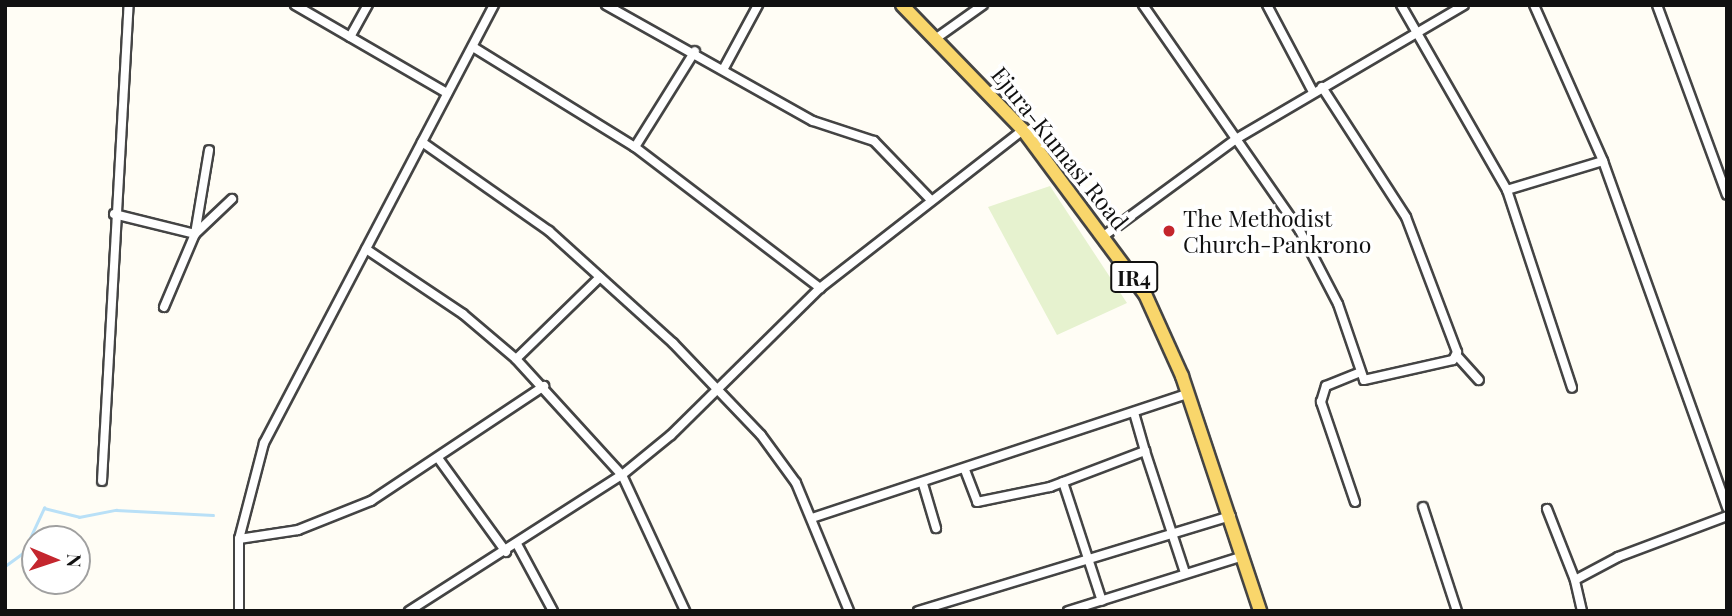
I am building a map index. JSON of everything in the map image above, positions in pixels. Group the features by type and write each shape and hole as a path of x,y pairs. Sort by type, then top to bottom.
{"main road":[{"name":"Ejura-Kumasi Road","path":"902,5 938,37 1023,130 1105,235 1153,309 1188,394 1231,516 1260,611"}],"street":[{"path":"102,481 114,214 129,5"},
{"path":"295,5 447,93"},
{"path":"350,37 368,5"},
{"path":"239,611 239,539 264,443 494,5"},
{"path":"606,5 695,51 813,121 874,141 931,200"},
{"path":"724,68 758,5"},
{"path":"938,37 983,5"},
{"path":"1143,5 1320,265 1360,372 1369,383 1458,357"},
{"path":"1267,5 1318,90 1406,217 1458,357 1479,380"},
{"path":"1401,5 1507,191 1572,388"},
{"path":"1105,235 1236,139 1464,5"},
{"path":"1534,5 1603,160 1727,507"},
{"path":"1657,5 1727,195"},
{"path":"473,47 635,147 820,288"},
{"path":"635,147 695,51"},
{"path":"409,611 429,607 622,475 820,288 1023,130"},
{"path":"422,142 500,194 600,277 717,388 782,463 812,518 849,611"},
{"path":"163,307 195,234 209,150"},
{"path":"1507,191 1603,160"},
{"path":"195,234 232,199"},
{"path":"114,214 195,234"},
{"path":"366,249 424,286 516,359 544,386 622,475 685,611"},
{"path":"516,359 600,277"},
{"path":"1355,502 1321,402 1326,386 1360,372"},
{"path":"239,539 298,530 342,514 438,458 544,386"},
{"path":"812,518 923,484 1188,394"},
{"path":"1135,413 1185,573"},
{"path":"965,470 978,502 1063,482 1145,451"},
{"path":"438,458 506,552"},
{"path":"1063,482 1102,601"},
{"path":"923,484 936,528"},
{"path":"1423,507 1457,611"},
{"path":"1547,509 1575,580 1582,611"},
{"path":"918,611 1086,557 1231,516"},
{"path":"1575,580 1618,557 1727,516"},
{"path":"518,545 553,611"},
{"path":"1068,611 1243,556"}],"green space":[{"path":"1050,186 1127,303 1057,335 988,207"}],"waterway":[{"path":"5,566 23,553 44,508 79,517 116,510 213,515"}],"place":[{"name":"The Methodist Church-Pankrono","path":"1169,231"}]}
